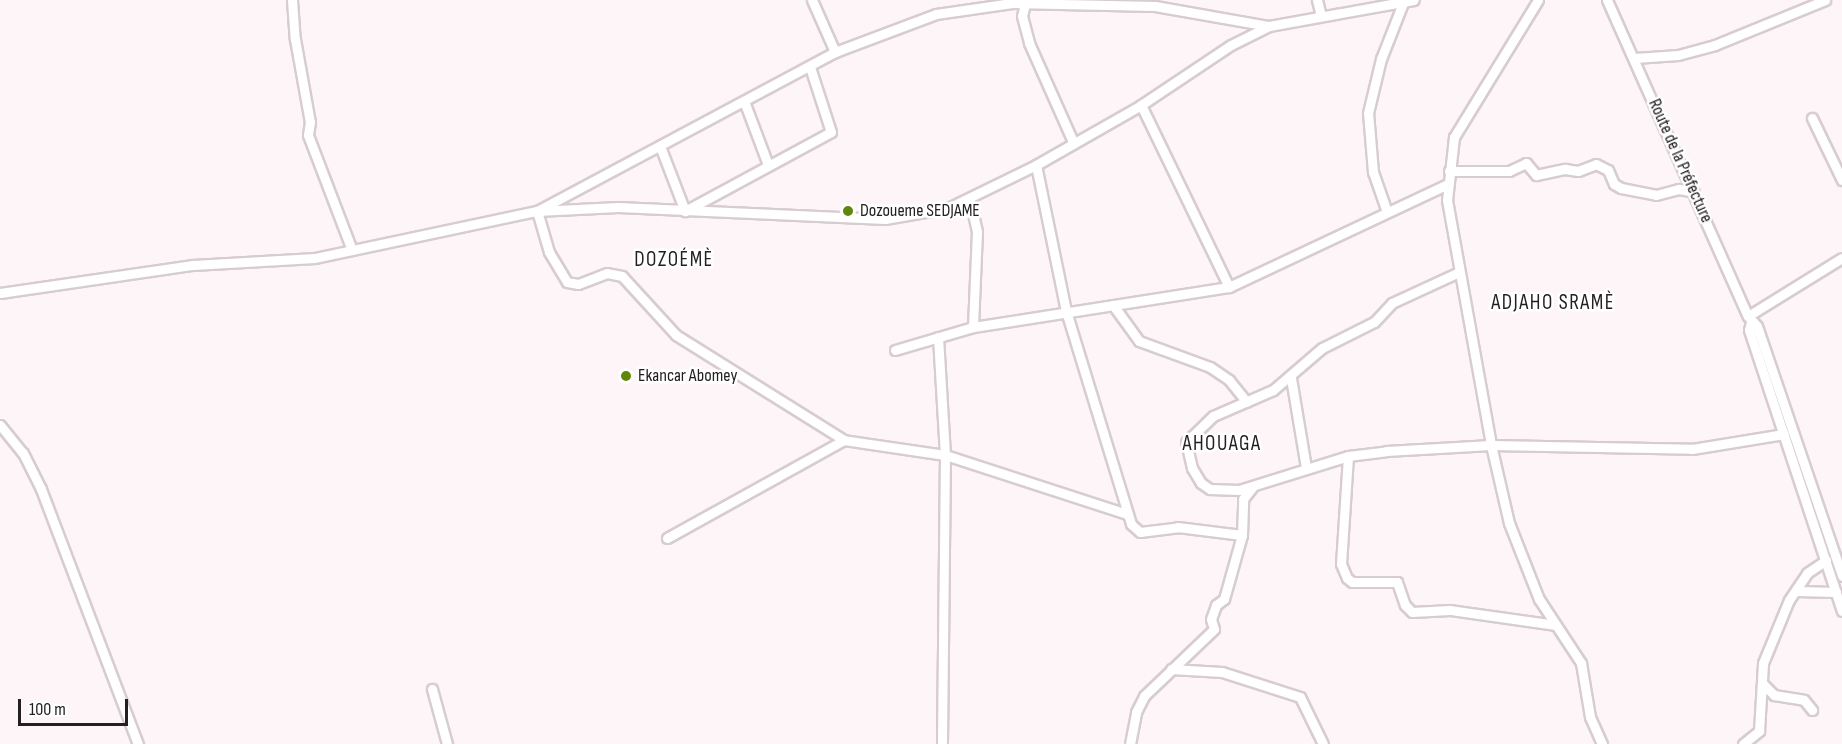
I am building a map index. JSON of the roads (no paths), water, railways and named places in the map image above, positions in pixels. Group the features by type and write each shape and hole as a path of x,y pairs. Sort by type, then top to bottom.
{"street":[{"path":"292,0 295,39 310,122 308,135 352,250"},
{"path":"812,0 835,52"},
{"path":"1317,0 1322,16"},
{"path":"0,293 193,265 315,258 537,211 618,207 885,219 921,214 970,201 1141,105 1231,45 1269,26 1414,0"},
{"path":"1538,0 1454,137 1446,185 1459,272 1491,445 1519,554 1555,625 1581,663 1590,717 1602,744"},
{"name":"Route de la Préfecture","path":"1607,0 1635,58 1749,319 1749,330 1842,611"},
{"path":"1635,58 1678,55 1715,45 1825,0"},
{"path":"537,211 835,52 936,14 1025,1 1155,6 1269,26"},
{"path":"1025,1 1022,16 1035,61 1073,142"},
{"path":"1387,212 1373,172 1368,113 1381,59 1403,3"},
{"path":"686,211 831,132 810,67"},
{"path":"744,101 768,165"},
{"path":"1141,105 1229,287"},
{"path":"1812,118 1842,180"},
{"path":"660,146 686,211"},
{"path":"1449,171 1509,171 1526,163 1536,175 1565,169 1578,171 1596,164 1608,171 1614,184 1621,188 1656,195 1679,189 1694,192"},
{"path":"1036,165 1066,311 1127,514 1140,532 1178,527 1242,535"},
{"path":"895,350 973,327 1229,287 1282,265 1446,185"},
{"path":"970,201 977,231 973,327"},
{"path":"537,211 549,252 567,282 578,284 607,273 622,276 676,335 844,440 945,455 1127,514"},
{"path":"1749,319 1842,258"},
{"path":"1459,272 1392,303 1374,322 1322,348 1291,378 1247,402 1213,416 1186,442 1196,476 1210,489 1239,490 1348,456 1491,445 1692,449 1784,434"},
{"path":"1113,305 1139,341 1210,367 1229,380 1247,402"},
{"name":"Route de la Préfecture","path":"1749,319 1757,326 1765,348 1842,576"},
{"path":"938,337 945,455 942,744"},
{"path":"1291,378 1306,468"},
{"path":"0,425 23,453 41,489 138,744"},
{"path":"667,538 844,440"},
{"path":"1348,456 1341,564 1347,578 1352,582 1397,582 1405,605 1412,612 1450,610 1555,625"},
{"path":"1130,744 1139,704 1171,669 1214,630 1211,619 1216,605 1224,599 1242,535 1244,499 1254,484"},
{"path":"1743,744 1759,731 1763,663 1796,591 1807,573 1826,560"},
{"path":"1796,591 1836,592"},
{"path":"1171,669 1222,672 1300,697 1323,744"},
{"path":"1762,684 1774,695 1804,700 1812,710"},
{"path":"432,689 447,744"}],"place":[{"name":"Dozoueme SEDJAME","path":"848,211"},
{"name":"Ekancar Abomey","path":"626,376"}],"district":[{"name":"DOZOÉMÈ","path":"674,260"},
{"name":"ADJAHO SRAMÈ","path":"1553,303"},
{"name":"AHOUAGA","path":"1222,444"}]}
